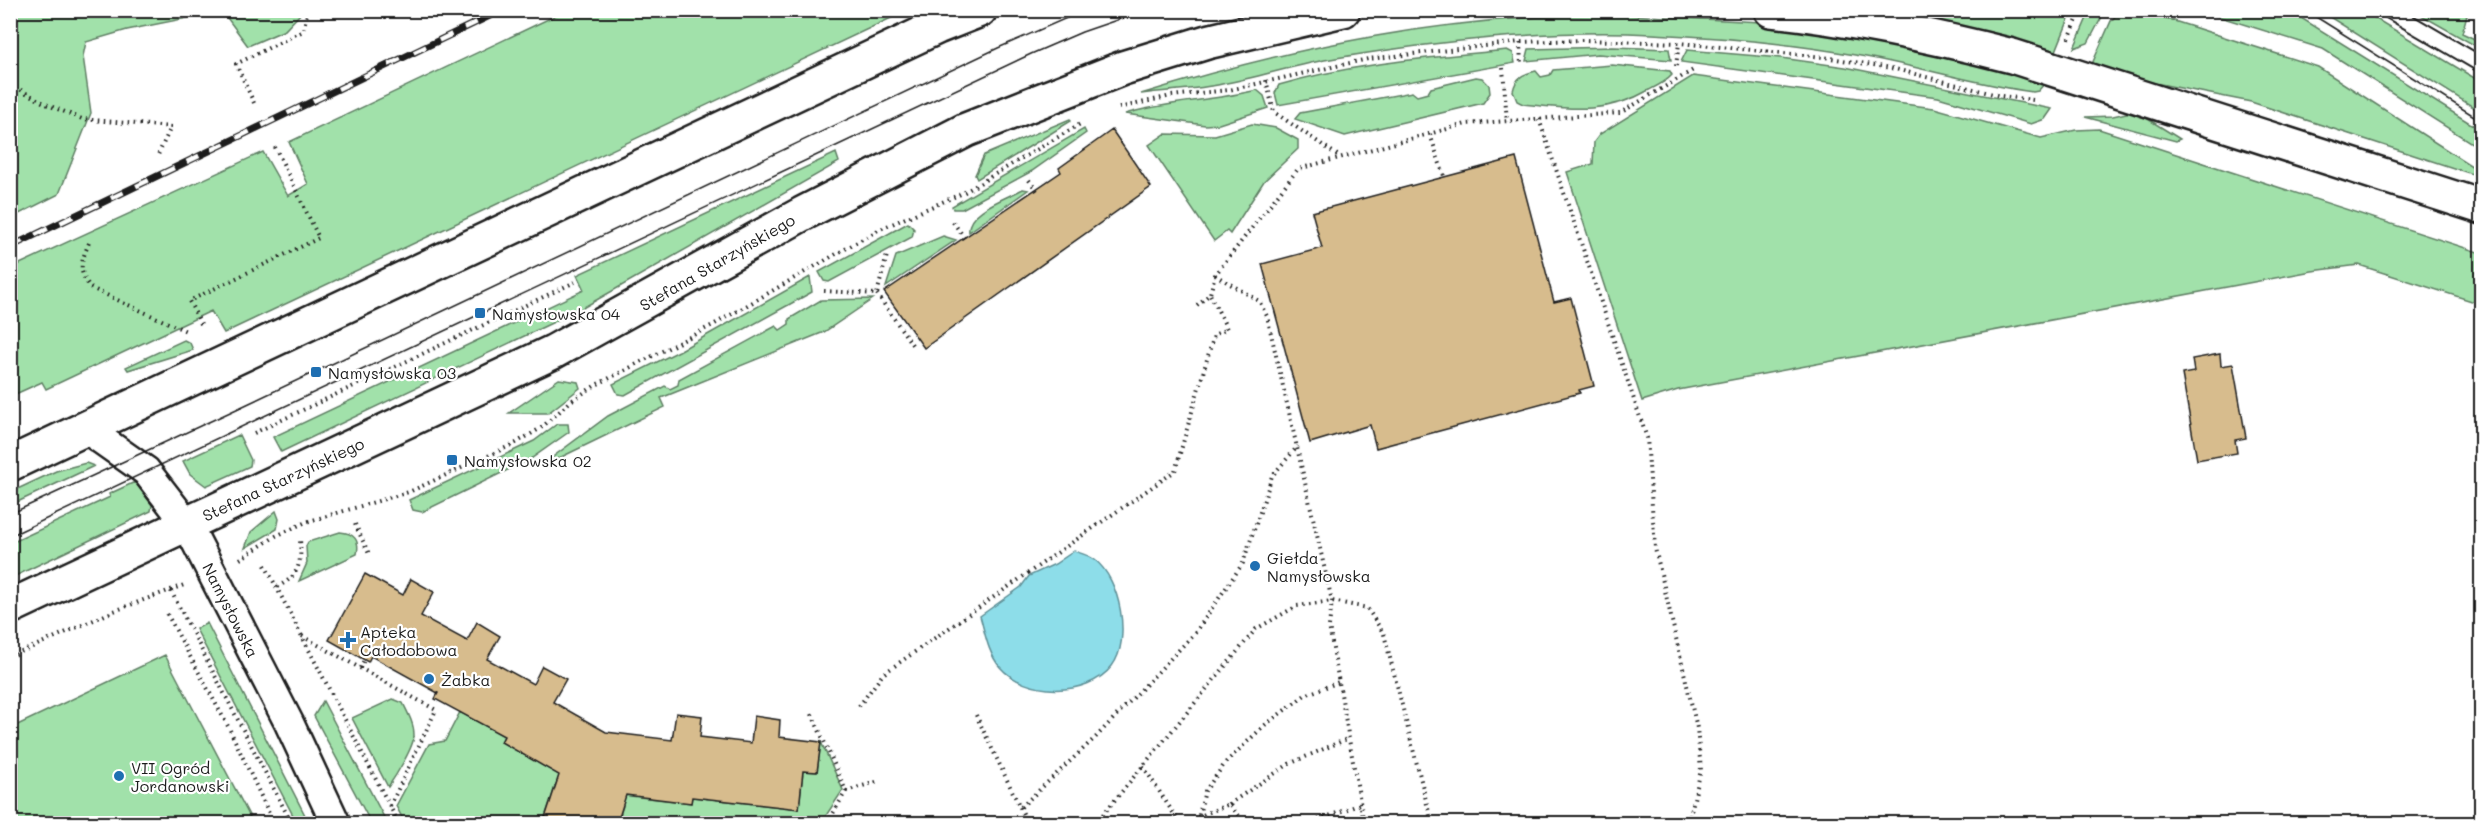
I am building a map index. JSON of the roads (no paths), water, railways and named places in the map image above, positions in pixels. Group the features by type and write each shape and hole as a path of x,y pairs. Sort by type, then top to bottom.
{"main road":[{"path":"938,27 967,10"},
{"path":"10,464 938,27 980,10"},
{"name":"Stefana Starzyńskiego","path":"10,607 553,352 802,213 966,130 1134,65 1207,42 1343,10"},
{"path":"1771,10 1938,37 2012,56 2481,207"}],"street":[{"name":"Namysłowska","path":"85,428 146,471 187,524 289,723 336,824"}],"lane":[{"path":"2388,10 2481,65"}],"water":[{"path":"1074,551 1087,555 1104,569 1117,595 1122,626 1118,655 1112,666 1087,684 1056,689 1025,684 1011,677 996,661 987,643 980,616 1021,587 1029,576 1055,564"}],"tram line":[{"path":"10,514 998,48 1085,10"},
{"path":"10,536 1031,54 1082,32 1146,10"},
{"path":"2305,10 2482,121"}],"railway":[{"path":"10,247 502,10"}],"place":[{"name":"Namysłowska 04","path":"480,313"},
{"name":"Namysłowska 03","path":"316,372"},
{"name":"Namysłowska 02","path":"452,460"},
{"name":"Giełda Namysłowska","path":"1255,566"},
{"name":"Apteka Całodobowa","path":"348,640"},
{"name":"Żabka","path":"429,679"},
{"name":"VII Ogród Jordanowski","path":"119,776"}]}
